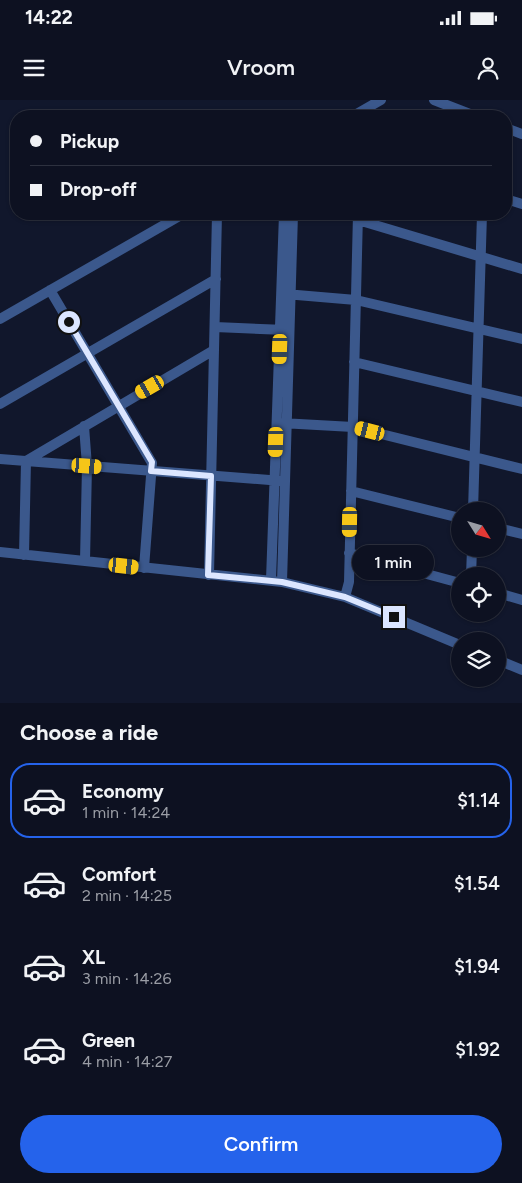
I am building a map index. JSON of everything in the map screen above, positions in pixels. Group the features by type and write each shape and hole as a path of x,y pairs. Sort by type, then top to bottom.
{"street":[{"path":"364,110 381,100"},
{"path":"434,100 460,110"},
{"path":"0,319 172,220"},
{"path":"208,575 218,220"},
{"path":"282,582 280,481 286,294 284,220"},
{"path":"286,294 292,220"},
{"path":"345,597 348,582 349,553 358,220"},
{"path":"367,220 522,270"},
{"path":"473,502 482,220"},
{"path":"0,404 216,279"},
{"path":"50,290 152,462 144,568"},
{"path":"286,294 356,300 522,339"},
{"path":"215,327 285,330"},
{"path":"26,461 214,350"},
{"path":"354,362 522,402"},
{"path":"282,423 353,427 522,470"},
{"path":"84,426 87,466 85,561"},
{"path":"0,450 2,459 280,481"},
{"path":"24,555 26,461"},
{"path":"271,580 280,481"},
{"path":"351,491 451,516"},
{"path":"506,530 522,534"},
{"path":"0,552 282,582 345,597 451,641"},
{"path":"349,553 451,581"},
{"path":"506,595 522,600"},
{"path":"506,663 521,669"}],"route":[{"path":"69,322 152,462 151,471 211,476 208,575 282,582 345,597 394,617"}]}
